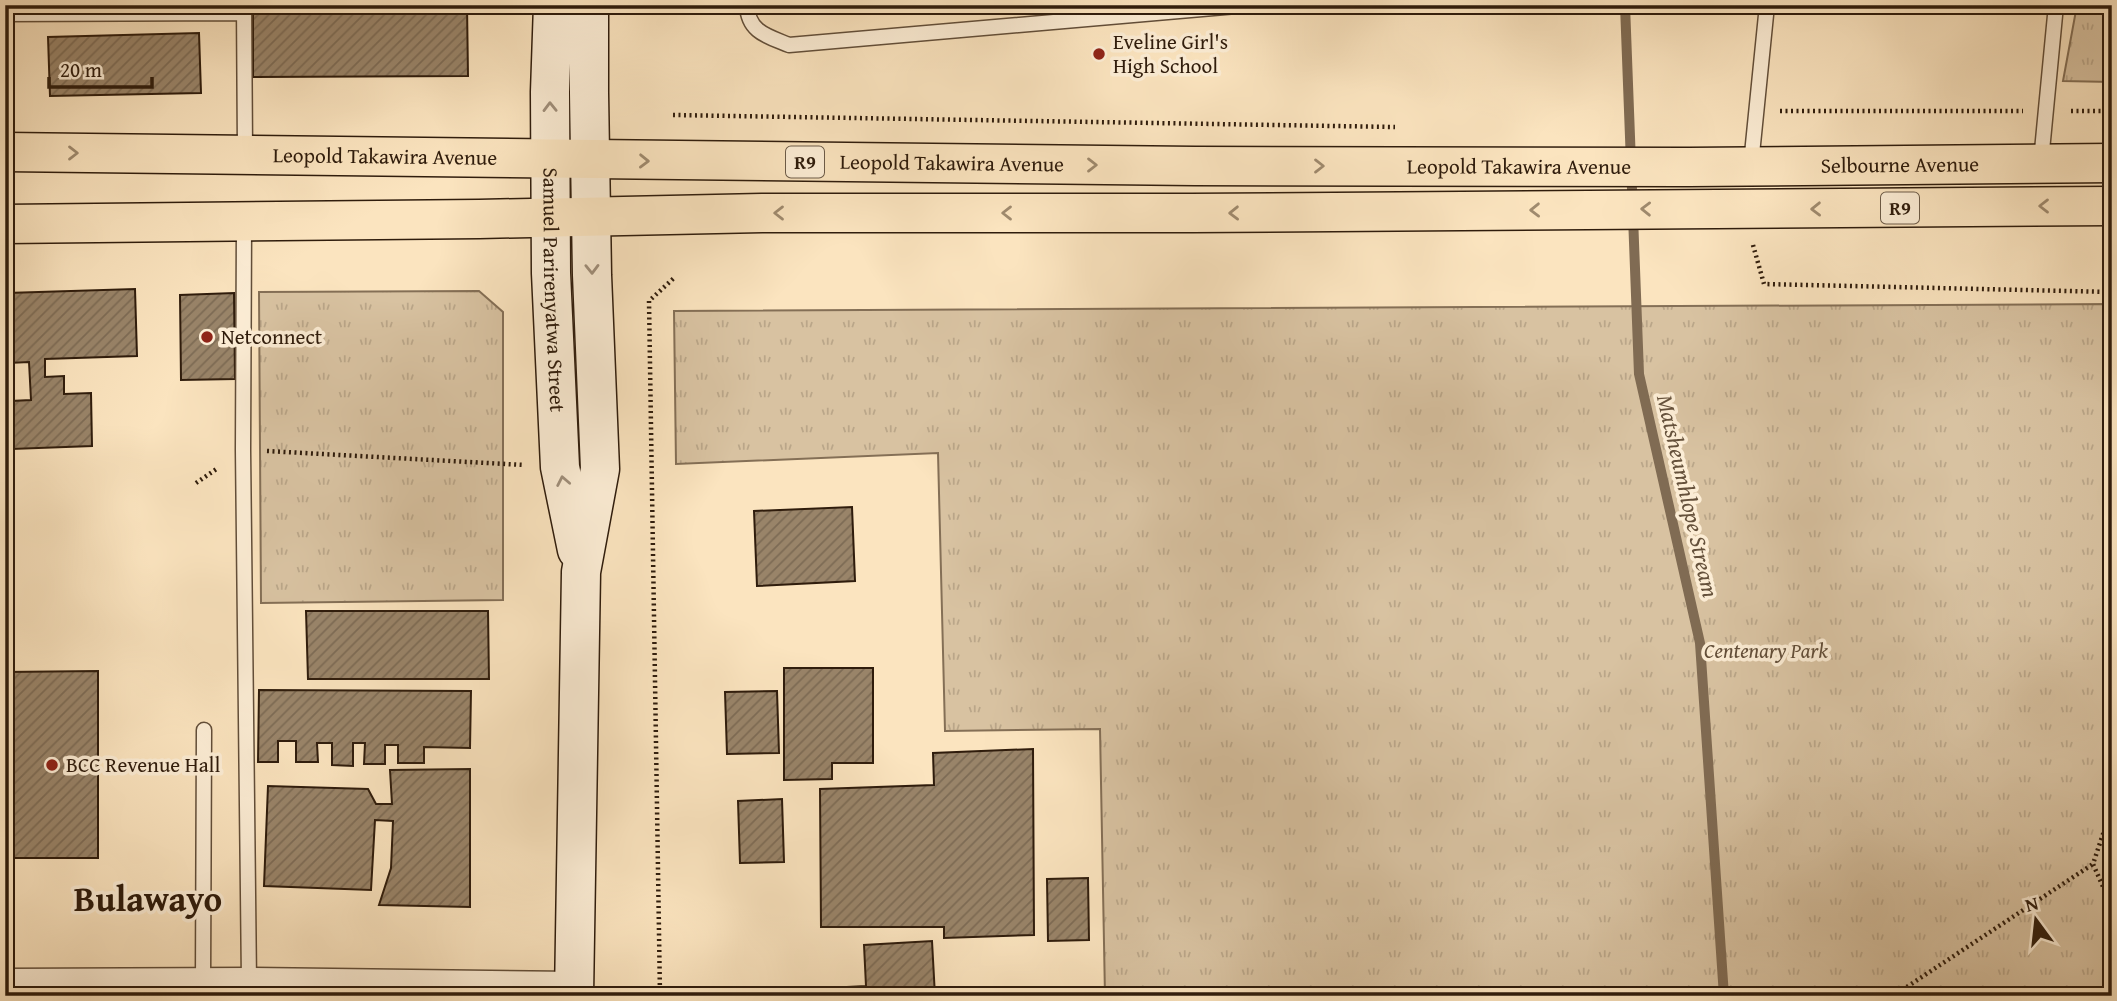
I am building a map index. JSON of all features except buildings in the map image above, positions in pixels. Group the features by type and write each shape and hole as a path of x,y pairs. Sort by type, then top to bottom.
{"highway":[{"name":"Leopold Takawira Avenue","path":"5,152 1195,166 1689,167"},
{"name":"Selbourne Avenue","path":"1689,167 2112,163"},
{"name":"Selbourne Avenue","path":"1688,210 2112,206"},
{"name":"Leopold Takawira Avenue","path":"5,224 761,214 1688,210"}],"street":[{"name":"Samuel Parirenyatwa Street","path":"553,5 550,92 551,273 560,467 581,572"},
{"name":"Samuel Parirenyatwa Street","path":"574,991 581,572 600,469 590,159 589,5"},
{"path":"5,983 249,982 574,991"}],"lane":[{"path":"747,5 753,27 789,45 1248,5"},
{"path":"1073,5 1073,21"},
{"path":"1751,166 1767,5"},
{"path":"2040,163 2056,5"},
{"path":"5,14 244,9 245,154"},
{"path":"244,222 243,450 249,982"},
{"path":"203,982 204,730"}],"path":[{"path":"1757,111 2112,111"},
{"path":"673,115 1398,127"},
{"path":"1744,210 1764,284 2112,292"},
{"path":"660,996 649,301 675,277"},
{"path":"196,483 243,450 560,467"},
{"path":"1893,996 2093,864 2112,807"},
{"path":"2093,864 2112,907"}],"green space":[{"path":"2077,5 2112,5 2112,82 2063,81"},
{"path":"479,291 503,312 503,600 261,603 259,292"},
{"name":"Centenary Park","path":"2112,304 2112,996 1105,996 1100,729 945,731 938,453 676,464 674,311"}],"waterway":[{"name":"Matsheumhlope Stream","path":"1625,5 1639,374 1700,643 1724,996"}],"place":[{"name":"Eveline Girl's High School","path":"1099,54"},
{"name":"Netconnect","path":"207,337"},
{"name":"BCC Revenue Hall","path":"52,765"}],"district":[{"name":"Bulawayo","path":"148,899"}]}
